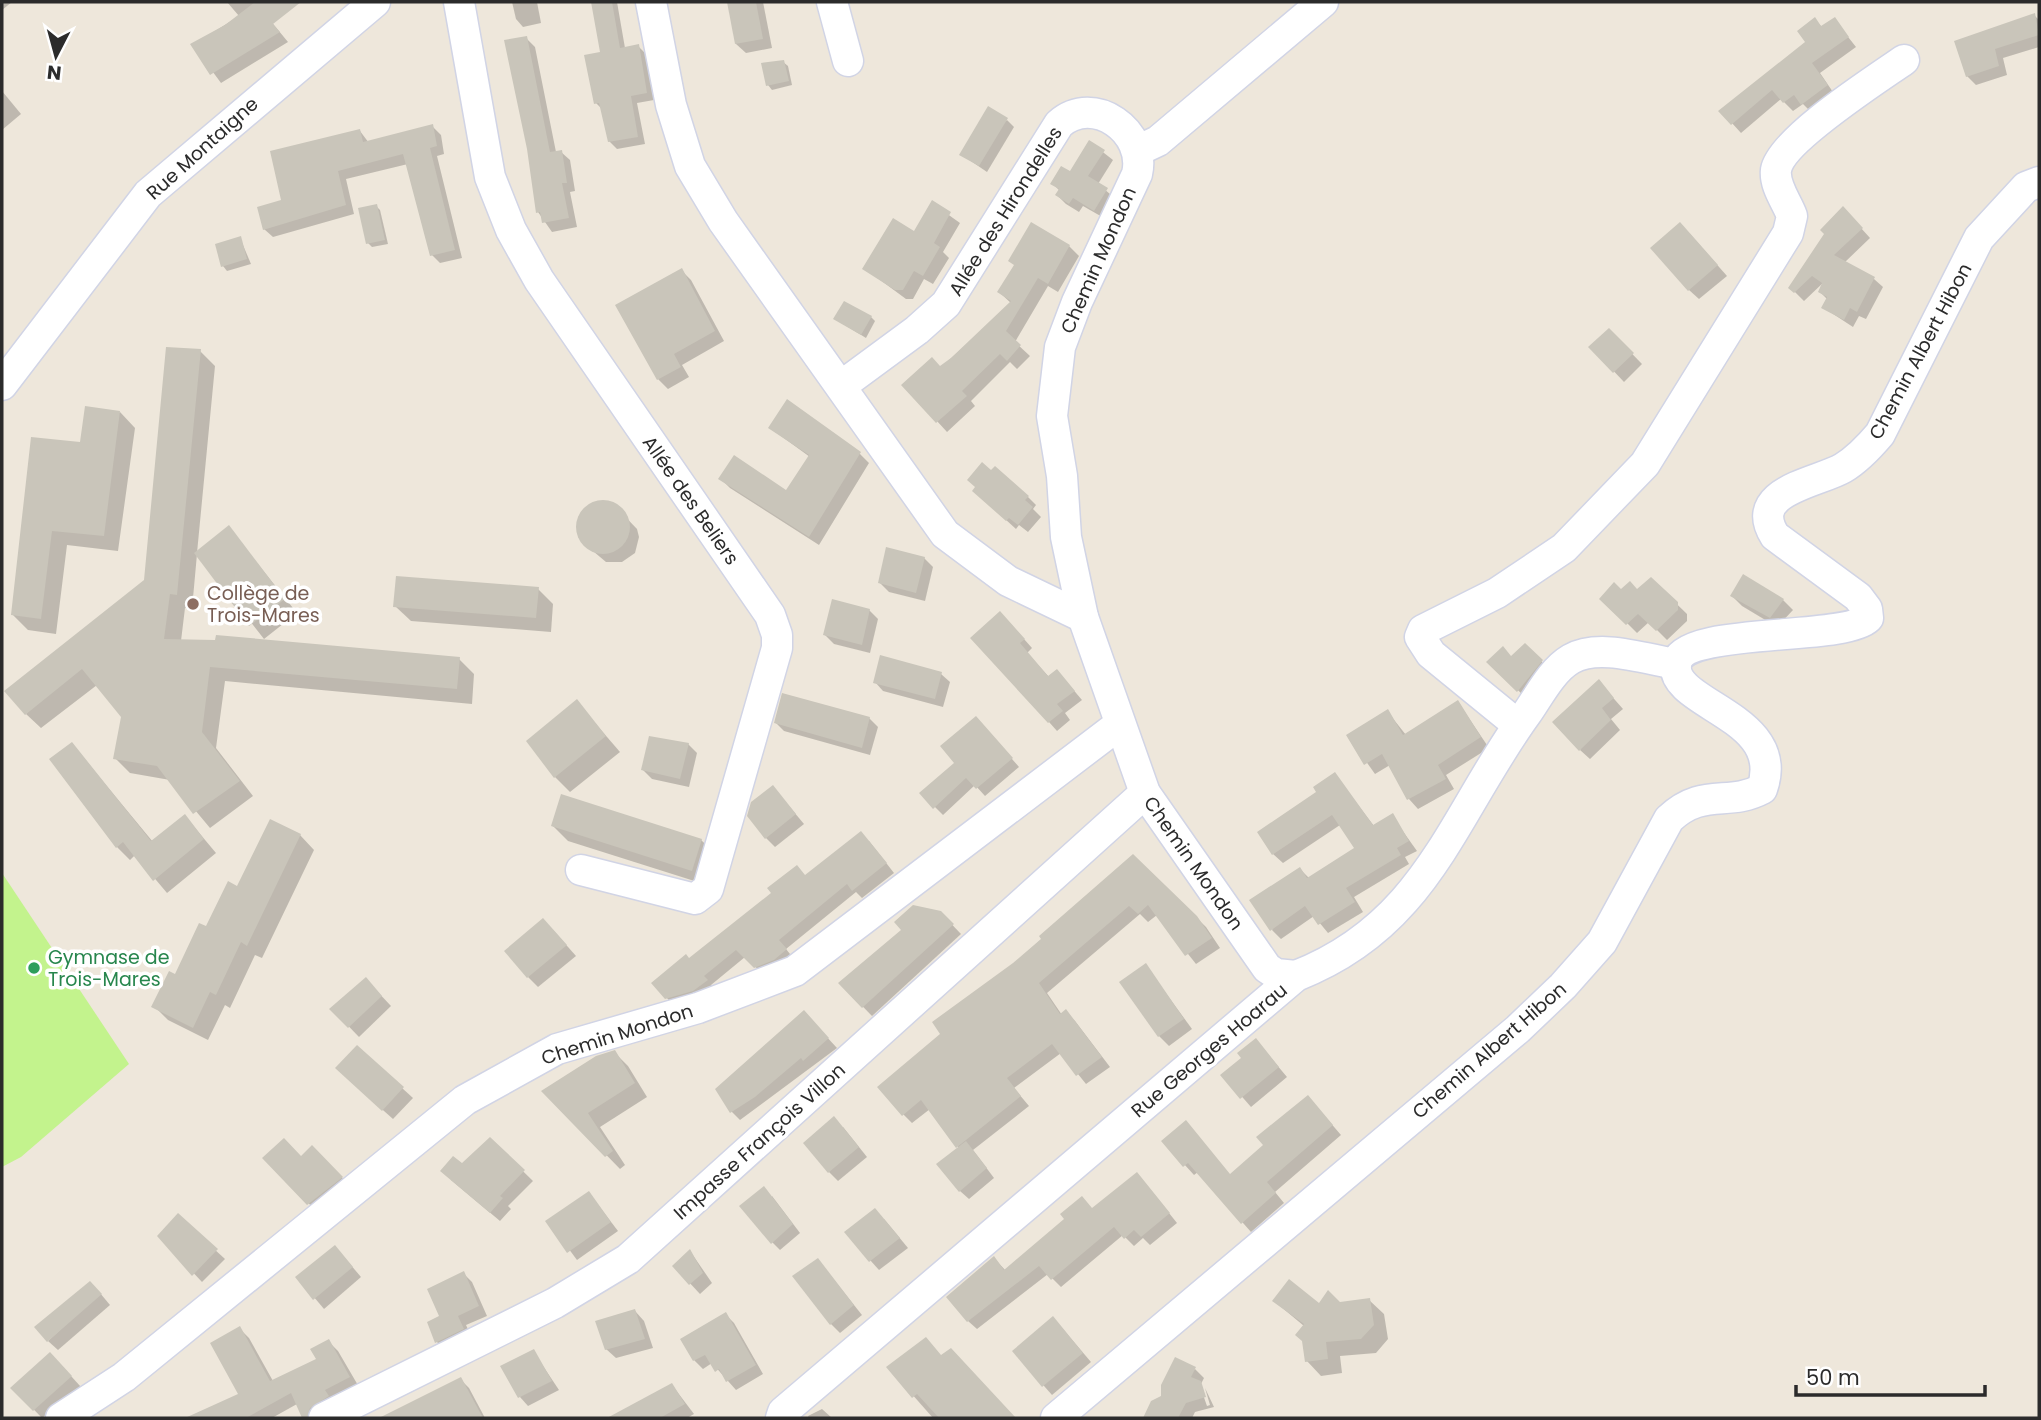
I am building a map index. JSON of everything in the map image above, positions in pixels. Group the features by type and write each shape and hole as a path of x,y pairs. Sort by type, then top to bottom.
{"street":[{"name":"Rue Montaigne","path":"2,385 148,194 375,2"},
{"name":"Allée des Beliers","path":"459,2 490,177 511,230 539,280 770,615 777,635 777,648 724,836 708,889 703,896 695,899 581,870"},
{"path":"651,2 671,105 690,166 723,220 944,534 1008,581 1083,617"},
{"path":"832,2 848,61"},
{"path":"1139,150 1158,141 1323,2"},
{"path":"1518,725 1431,654 1420,637 1423,630 1497,593 1564,548 1645,464 1788,233 1792,216 1776,182 1776,169 1783,155 1806,132 1904,60"},
{"name":"Allée des Hirondelles","path":"841,386 917,330 946,303 1059,124 1067,117 1082,112 1115,120 1133,139 1139,150"},
{"name":"Chemin Mondon","path":"1139,150 1137,174 1077,302 1060,347 1054,379 1052,416 1062,476 1066,537 1083,617 1144,793 1267,968 1276,974 1296,976"},
{"name":"Chemin Albert Hibon","path":"1056,1418 1518,1029 1563,986 1602,942 1669,819 1683,806 1700,799 1751,795 1762,789 1767,776 1765,759 1757,742 1743,726 1688,688 1677,676 1676,664 1681,654 1698,646 1790,631 1844,628 1860,625 1868,618 1867,609 1858,597 1775,536 1768,522 1771,503 1791,488 1843,468 1864,453 1880,434 1979,237 2026,187 2039,182"},
{"name":"Rue Georges Hoarau","path":"781,1418 783,1412 1296,976 1356,944 1403,905 1434,864 1518,725 1559,668 1583,654 1600,652 1676,664"},
{"name":"Chemin Mondon","path":"61,1418 124,1377 465,1100 557,1049 698,1008 795,971 1120,724"},
{"name":"Impasse François Villon","path":"324,1418 555,1303 628,1259 1144,793"}],"green space":[{"name":"Gymnase de Trois-Mares","path":"2,873 129,1064 21,1157 2,1167"}],"building":[{"path":"255,2 301,2 273,24 280,32 210,75 190,44 225,25"},
{"path":"591,2 612,2 620,48 639,44 647,93 631,96 638,137 608,142 599,103 594,104 584,55 600,52"},
{"path":"727,2 756,2 763,39 735,44"},
{"path":"2035,13 2039,35 1995,49 1999,66 1966,77 1954,41"},
{"path":"1815,17 1821,26 1835,17 1849,37 1812,63 1828,85 1801,105 1794,95 1783,103 1772,90 1731,125 1718,111 1805,42 1797,31"},
{"path":"527,36 550,152 562,150 567,183 562,183 569,218 542,223 540,212 536,213 527,149 504,40"},
{"path":"784,60 789,81 766,86 761,63"},
{"path":"988,106 1008,118 979,166 959,155"},
{"path":"433,124 437,146 430,148 455,250 430,256 403,154 338,171 346,205 263,230 257,207 281,200 270,151 360,129 363,142"},
{"path":"1089,140 1105,150 1088,176 1108,188 1094,211 1073,198 1069,204 1055,195 1059,189 1050,184 1061,166 1070,171"},
{"path":"932,200 951,212 934,243 940,247 923,276 914,271 903,290 895,290 862,269 893,218 914,231"},
{"path":"377,204 385,240 366,244 358,208"},
{"path":"1843,206 1863,228 1834,255 1875,277 1857,312 1850,308 1844,320 1821,308 1827,297 1818,292 1822,283 1812,276 1794,293 1788,288 1824,234 1820,230"},
{"path":"1031,222 1070,245 1048,284 1038,278 1006,331 1021,345 1007,361 1000,354 962,391 967,396 936,423 901,385 932,357 940,366 951,358 1011,301 997,292 1014,265 1008,261"},
{"path":"1680,222 1718,265 1688,291 1650,248"},
{"path":"241,236 247,259 221,267 215,244"},
{"path":"682,268 715,331 674,354 681,367 657,380 615,305"},
{"path":"844,301 872,316 861,335 833,319"},
{"path":"1609,328 1634,353 1613,373 1588,347"},
{"path":"166,347 201,349 177,595 170,594 164,639 215,640 216,635 460,657 457,689 210,667 202,732 240,781 193,814 157,766 113,759 121,717 82,669 25,715 4,691 144,580"},
{"path":"787,399 861,452 809,537 718,479 734,455 786,490 809,455 768,428"},
{"path":"85,406 120,411 104,536 52,531 41,619 11,615 31,437 80,442"},
{"path":"982,462 991,470 995,466 1029,496 1025,500 1033,507 1018,525 1009,518 1006,521 972,491 975,487 967,480"},
{"path":"603,500 622,508 630,527 622,546 603,554 584,546 576,527 584,508"},
{"path":"229,525 285,599 249,626 194,553"},
{"path":"886,547 925,557 916,593 878,583"},
{"path":"1743,574 1784,599 1770,618 1730,596"},
{"path":"396,576 539,587 536,618 393,607"},
{"path":"1651,577 1678,602 1678,610 1656,631 1638,614 1626,625 1599,599 1614,582 1621,589 1630,581 1637,589"},
{"path":"832,599 870,609 862,645 823,635"},
{"path":"1000,611 1025,639 1020,643 1048,676 1057,669 1075,691 1057,704 1063,711 1048,723 970,638"},
{"path":"1525,643 1543,660 1517,692 1486,662 1503,646 1511,656"},
{"path":"880,655 942,672 935,699 873,683"},
{"path":"1599,679 1614,698 1602,708 1611,720 1579,751 1552,722"},
{"path":"782,693 870,717 862,748 774,723"},
{"path":"577,699 606,736 554,778 526,741"},
{"path":"1458,700 1481,737 1438,765 1446,779 1407,800 1382,754 1364,765 1346,735 1388,709 1403,735"},
{"path":"976,716 1013,758 976,789 966,778 933,809 919,793 954,763 940,746"},
{"path":"649,736 689,743 680,779 641,770"},
{"path":"72,742 151,841 185,814 204,839 153,881 123,842 116,848 49,759"},
{"path":"1335,772 1373,825 1393,813 1409,841 1397,848 1401,855 1346,888 1355,902 1318,925 1305,906 1270,931 1249,900 1300,867 1307,878 1354,848 1332,815 1272,855 1257,832 1316,792 1313,787"},
{"path":"773,785 796,814 765,839 747,816 751,802"},
{"path":"561,794 702,839 692,871 551,826"},
{"path":"270,819 301,834 247,946 241,942 216,995 210,992 193,1028 151,1007 169,971 175,974 199,923 206,926 228,881 237,886"},
{"path":"861,831 887,863 852,891 847,884 779,940 787,949 774,960 754,968 736,950 704,976 708,980 693,991 665,999 651,983 686,954 689,958 771,893 767,888 797,865 805,875"},
{"path":"1133,854 1197,916 1212,938 1185,956 1148,905 1138,914 1129,906 1039,983 1060,1014 1066,1009 1102,1057 1076,1076 1052,1044 1007,1078 1021,1096 956,1148 921,1100 902,1116 877,1087 940,1034 932,1022 1013,963 1041,939 1039,936"},
{"path":"913,905 941,911 954,924 862,1008 838,983 901,930 894,922"},
{"path":"543,918 567,945 527,978 504,951"},
{"path":"1146,963 1184,1019 1158,1037 1119,982"},
{"path":"366,977 382,996 348,1028 329,1009"},
{"path":"804,1010 829,1038 803,1061 801,1058 755,1097 730,1113 715,1089"},
{"path":"1256,1038 1279,1067 1240,1099 1220,1075 1241,1058 1237,1053"},
{"path":"357,1045 404,1087 382,1111 335,1068"},
{"path":"615,1050 635,1083 588,1113 613,1151 605,1157 541,1091 596,1056"},
{"path":"1308,1095 1333,1125 1267,1182 1276,1193 1241,1224 1188,1163 1183,1167 1161,1141 1186,1120 1230,1174 1263,1145 1256,1137"},
{"path":"834,1116 859,1147 828,1173 803,1143"},
{"path":"490,1137 525,1170 500,1196 503,1198 490,1213 440,1171 453,1156 462,1163"},
{"path":"284,1138 301,1156 312,1145 343,1177 307,1205 262,1158"},
{"path":"966,1141 987,1168 959,1192 936,1164"},
{"path":"1137,1172 1170,1213 1141,1237 1134,1230 1124,1239 1114,1227 1051,1280 1039,1266 967,1322 946,1297 994,1256 1004,1270 1064,1219 1060,1214 1082,1196 1092,1208"},
{"path":"764,1186 793,1224 771,1244 739,1206"},
{"path":"589,1191 611,1222 567,1253 545,1221"},
{"path":"875,1208 900,1238 869,1262 844,1232"},
{"path":"178,1213 218,1249 192,1276 157,1236"},
{"path":"335,1245 353,1267 313,1300 295,1277"},
{"path":"690,1249 703,1273 689,1285 672,1266"},
{"path":"818,1258 854,1305 830,1325 792,1276"},
{"path":"464,1271 479,1306 458,1316 464,1329 435,1343 427,1322 439,1316 427,1289"},
{"path":"1289,1279 1319,1303 1328,1290 1340,1302 1370,1298 1374,1325 1361,1339 1326,1342 1328,1359 1305,1362 1302,1341 1295,1335 1304,1324 1272,1301"},
{"path":"90,1281 102,1294 47,1342 34,1327"},
{"path":"635,1309 645,1339 605,1350 595,1321"},
{"path":"726,1312 756,1365 726,1382 719,1369 715,1372 705,1355 693,1361 680,1339"},
{"path":"1053,1316 1083,1353 1042,1387 1012,1351"},
{"path":"240,1326 270,1381 316,1359 310,1349 329,1339 350,1377 325,1390 329,1396 310,1408 307,1418 302,1418 291,1393 246,1418 185,1418 238,1394 210,1343"},
{"path":"926,1337 941,1355 951,1348 1016,1418 939,1418 917,1394 912,1398 886,1367"},
{"path":"534,1349 552,1381 518,1398 500,1366"},
{"path":"50,1352 72,1376 33,1411 10,1388"},
{"path":"1175,1357 1196,1367 1191,1377 1201,1381 1206,1397 1186,1403 1178,1418 1143,1418 1151,1401 1161,1396 1161,1385"},
{"path":"461,1377 483,1418 379,1418"},
{"path":"672,1383 685,1404 660,1418 607,1418"}],"place":[{"name":"Collège de Trois-Mares","path":"193,604"},
{"name":"Gymnase de Trois-Mares","path":"34,968"}]}
